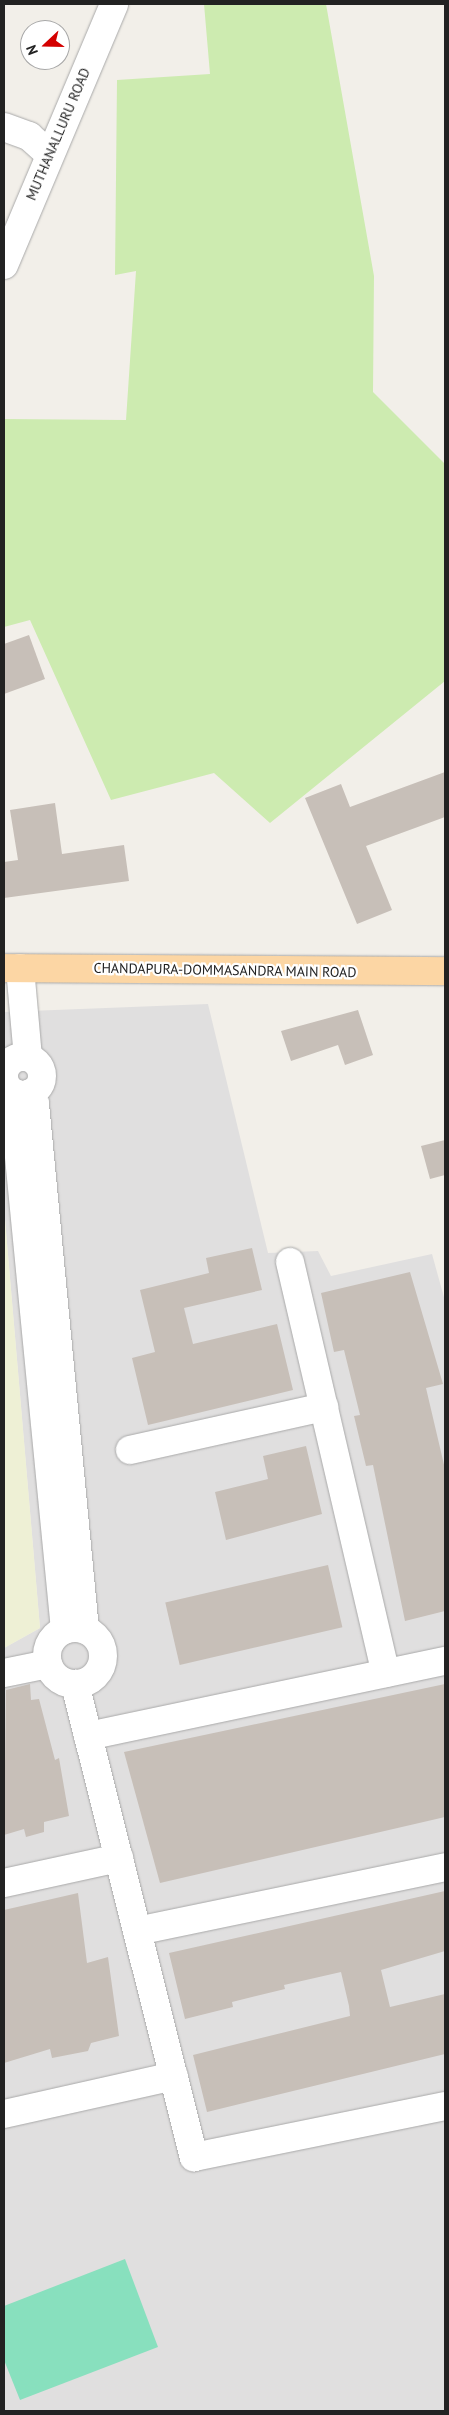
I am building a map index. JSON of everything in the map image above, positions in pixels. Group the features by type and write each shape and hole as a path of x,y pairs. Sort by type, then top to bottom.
{"main road":[{"name":"CHANDAPURA-DOMMASANDRA MAIN ROAD","path":"9,973 445,972"}],"street":[{"name":"MUTHANALLURU ROAD","path":"4,265 49,154 114,4"},
{"path":"4,127 29,136 49,154"},
{"path":"9,973 22,1058 38,1064 42,1075 39,1086 24,1094 35,1104 75,1630"},
{"path":"290,1262 386,1672"},
{"path":"130,1450 324,1407"},
{"path":"75,1630 94,1636 103,1655 95,1676 75,1684 54,1675 48,1664 47,1650 54,1638 75,1630"},
{"path":"88,1736 445,1661"},
{"path":"4,1673 48,1664"},
{"path":"75,1684 194,2157 445,2106"},
{"path":"4,1883 119,1858"},
{"path":"137,1931 445,1867"},
{"path":"4,2114 174,2076"}],"shaded area":[{"path":"208,1004 268,1253 318,1251 331,1276 432,1254 445,1301 445,2411 4,2411 4,1648 40,1628 4,1208 4,1012"}],"green space":[{"path":"204,4 326,4 374,276 373,392 445,464 445,681 270,823 214,773 111,800 30,620 4,627 4,419 126,420 136,271 115,275 117,80 210,74"},
{"path":"4,1208 40,1628 4,1648"},
{"path":"125,2259 158,2347 20,2400 4,2360 4,2306"}],"building":[{"path":"29,635 45,679 4,694 4,644"},
{"path":"445,772 445,817 366,846 392,910 357,924 305,798 341,784 350,807"},
{"path":"55,803 62,854 124,845 129,881 4,898 4,862 18,860 10,810"},
{"path":"358,1010 373,1055 345,1065 338,1045 291,1061 281,1031"},
{"path":"445,1140 445,1175 430,1179 421,1146"},
{"path":"252,1248 262,1290 184,1308 193,1344 277,1324 293,1390 148,1425 132,1358 155,1352 140,1290 209,1273 206,1258"},
{"path":"410,1272 443,1384 426,1388 445,1469 445,1611 405,1621 373,1465 366,1466 354,1416 360,1415 344,1350 334,1352 321,1293"},
{"path":"306,1446 322,1514 226,1540 215,1492 268,1479 263,1456"},
{"path":"328,1565 342,1627 180,1665 165,1603"},
{"path":"30,1684 31,1700 39,1699 55,1760 59,1758 69,1816 44,1822 44,1832 26,1837 24,1829 4,1835 6,1690"},
{"path":"445,1684 445,1817 160,1883 124,1752"},
{"path":"445,1891 445,1951 381,1970 390,2007 445,1994 445,2054 207,2112 193,2055 350,2016 341,1972 284,1985 285,1989 232,2002 233,2007 185,2019 169,1953"},
{"path":"78,1893 87,1963 108,1957 119,2036 91,2043 88,2051 52,2058 50,2049 4,2063 4,1910"}]}
